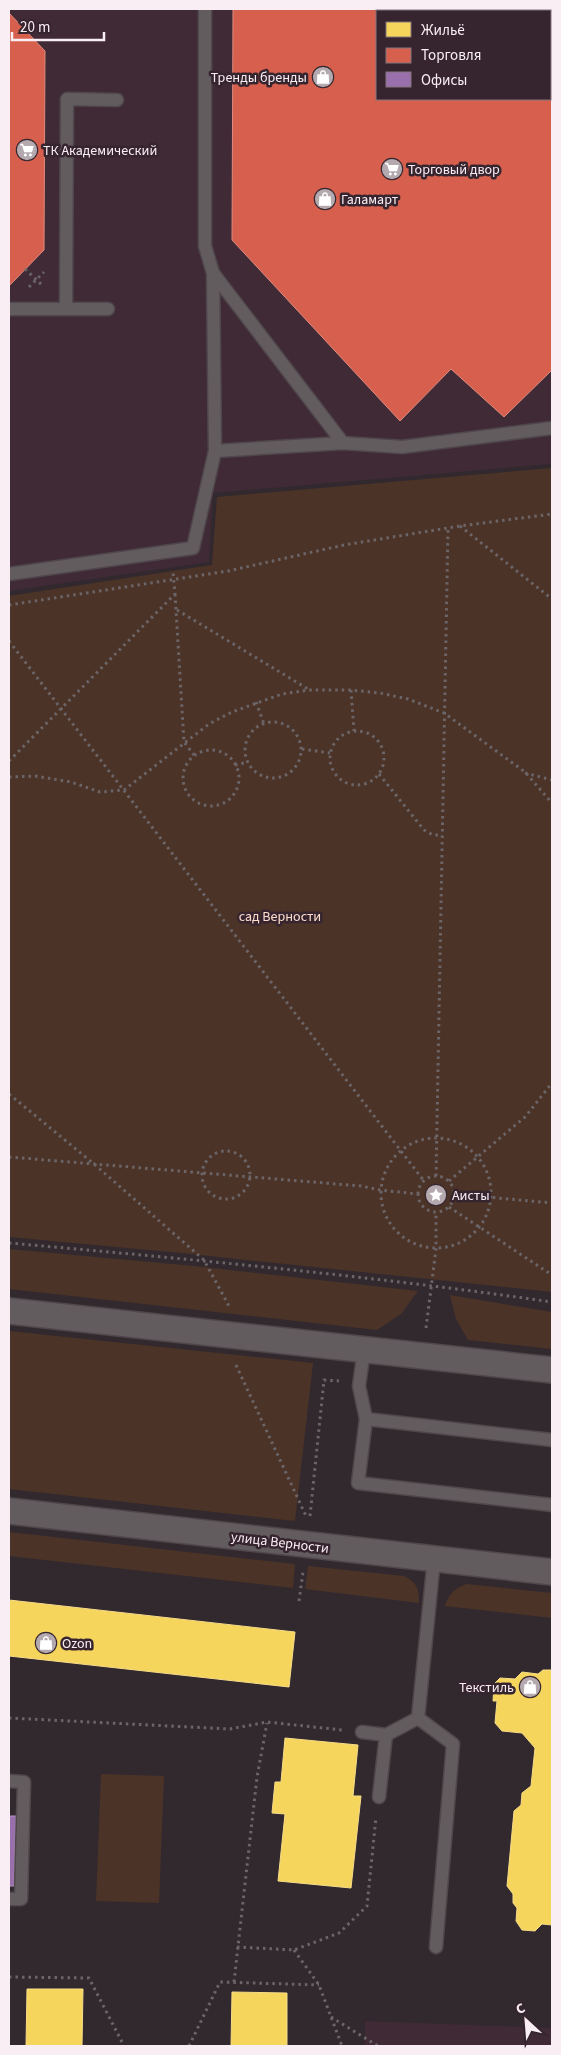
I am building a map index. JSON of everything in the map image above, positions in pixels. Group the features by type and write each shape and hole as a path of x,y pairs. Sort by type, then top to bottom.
{"street":[{"path":"9,1311 552,1370"},
{"name":"улица Верности","path":"9,1511 552,1572"}],"lane":[{"path":"9,574 193,548 216,451 213,273 205,246 205,9"},
{"path":"66,309 66,99 118,100"},
{"path":"213,273 343,443"},
{"path":"9,309 108,309"},
{"path":"216,451 343,443 402,446 552,428"},
{"path":"364,1350 359,1383 366,1419 358,1483 552,1505"},
{"path":"366,1419 552,1440"},
{"path":"418,1718 434,1559"},
{"path":"362,1732 386,1735 418,1718"},
{"path":"418,1718 453,1744 436,1947"},
{"path":"379,1797 386,1735"},
{"path":"9,1781 24,1782 21,1899 9,1899"}],"path":[{"path":"23,294 66,250"},
{"path":"9,605 228,571 344,545 460,526 552,514"},
{"path":"460,526 552,599"},
{"path":"436,1176 448,528"},
{"path":"174,579 184,742 194,755"},
{"path":"9,761 60,707 175,594"},
{"path":"176,610 309,690"},
{"path":"9,641 424,1181"},
{"path":"9,778 35,776 71,782 100,792 124,790 209,724 256,702 282,694 309,690 351,690 380,693 408,699 444,712 525,772 552,803"},
{"path":"351,690 354,731"},
{"path":"256,702 264,724"},
{"path":"273,722 290,726 296,733 302,749 301,758 297,766 291,772 276,778 259,774 248,762 245,753 250,735 256,728 264,724 273,722"},
{"path":"354,731 366,732 378,741 383,749 384,758 382,768 378,774 371,781 362,784 345,782 338,777 332,770 330,753 338,738 354,731"},
{"path":"302,749 330,753"},
{"path":"209,750 217,751 224,753 235,765 238,781 236,790 225,802 208,806 193,799 184,785 184,768 194,755 209,750"},
{"path":"235,765 248,762"},
{"path":"525,772 552,780"},
{"path":"378,774 424,830 432,834 442,835"},
{"path":"449,1181 525,1117 552,1083"},
{"path":"9,1094 94,1164 204,1260 233,1313"},
{"path":"438,1138 460,1144 478,1158 486,1170 490,1183 491,1198 489,1208 479,1227 470,1236 448,1248 436,1249 414,1244 395,1231 384,1212 380,1190 386,1169 400,1151 418,1141 438,1138"},
{"path":"221,1152 228,1152 235,1154 246,1162 250,1176 248,1184 239,1195 224,1199 210,1193 202,1179 203,1172 209,1159 221,1152"},
{"path":"9,1156 361,1186 418,1194"},
{"path":"436,1176 443,1177 449,1181 453,1187 454,1194 449,1207 443,1211 436,1212 429,1211 423,1207 418,1194 419,1187 424,1181 436,1176"},
{"path":"454,1194 552,1203"},
{"path":"449,1207 552,1275"},
{"path":"422,1356 436,1249 436,1212"},
{"path":"9,1243 204,1260 431,1284 552,1302"},
{"path":"233,1358 309,1524 324,1380 359,1383"},
{"path":"299,1601 303,1567"},
{"path":"9,1718 230,1728 267,1722 362,1732"},
{"path":"234,1982 257,1777 267,1722"},
{"path":"237,1947 294,1950 339,1933 366,1906 379,1797"},
{"path":"294,1950 319,1985 342,2046"},
{"path":"9,1977 89,1978 124,2046"},
{"path":"189,2046 220,1982 319,1985"},
{"path":"331,2017 378,2046"}],"shaded area":[{"path":"9,9 552,9 552,464 213,493 209,562 9,591"},
{"path":"365,2021 552,2028 552,2046 365,2046"}],"green space":[{"name":"сад Верности","path":"552,468 552,1292 9,1237 9,596 212,565 217,497"},
{"path":"9,1249 194,1266 418,1291 401,1314 377,1330 9,1289"},
{"path":"450,1295 552,1312 552,1349 468,1340 456,1319"},
{"path":"9,1331 313,1363 295,1521 9,1489"},
{"path":"9,1532 295,1564 293,1588 9,1556"},
{"path":"308,1566 404,1576 416,1586 419,1603 305,1589"},
{"path":"466,1584 552,1593 552,1618 445,1606 452,1592"},
{"path":"101,1774 164,1776 159,1903 96,1901"}],"building: Жильё":[{"path":"9,1600 295,1632 289,1687 9,1656"},
{"path":"543,1670 552,1670 552,1925 542,1924 535,1931 522,1930 516,1921 517,1908 513,1903 513,1894 507,1886 514,1811 521,1805 522,1793 531,1786 535,1748 522,1733 502,1731 495,1723 497,1701 493,1701 494,1684 500,1678 515,1679 522,1672 538,1674"},
{"path":"285,1738 358,1745 353,1796 361,1796 351,1888 278,1881 285,1814 272,1813 275,1782 281,1782"},
{"path":"27,1989 83,1989 82,2046 26,2046"},
{"path":"232,1992 287,1993 287,2046 231,2046"}],"building: Торговля":[{"name":"Торговый двор","path":"233,9 552,9 552,370 504,417 451,369 400,421 232,240"},
{"name":"ТК Академический","path":"9,13 45,51 44,250 9,286"}],"building: Офисы":[{"path":"9,1816 16,1816 14,1886 9,1886"}],"place":[{"name":"Тренды бренды","path":"323,77"},
{"name":"ТК Академический","path":"27,150"},
{"name":"Торговый двор","path":"392,169"},
{"name":"Галамарт","path":"325,199"},
{"name":"Аисты","path":"436,1195"},
{"name":"Ozon","path":"46,1643"},
{"name":"Текстиль","path":"530,1687"}]}
